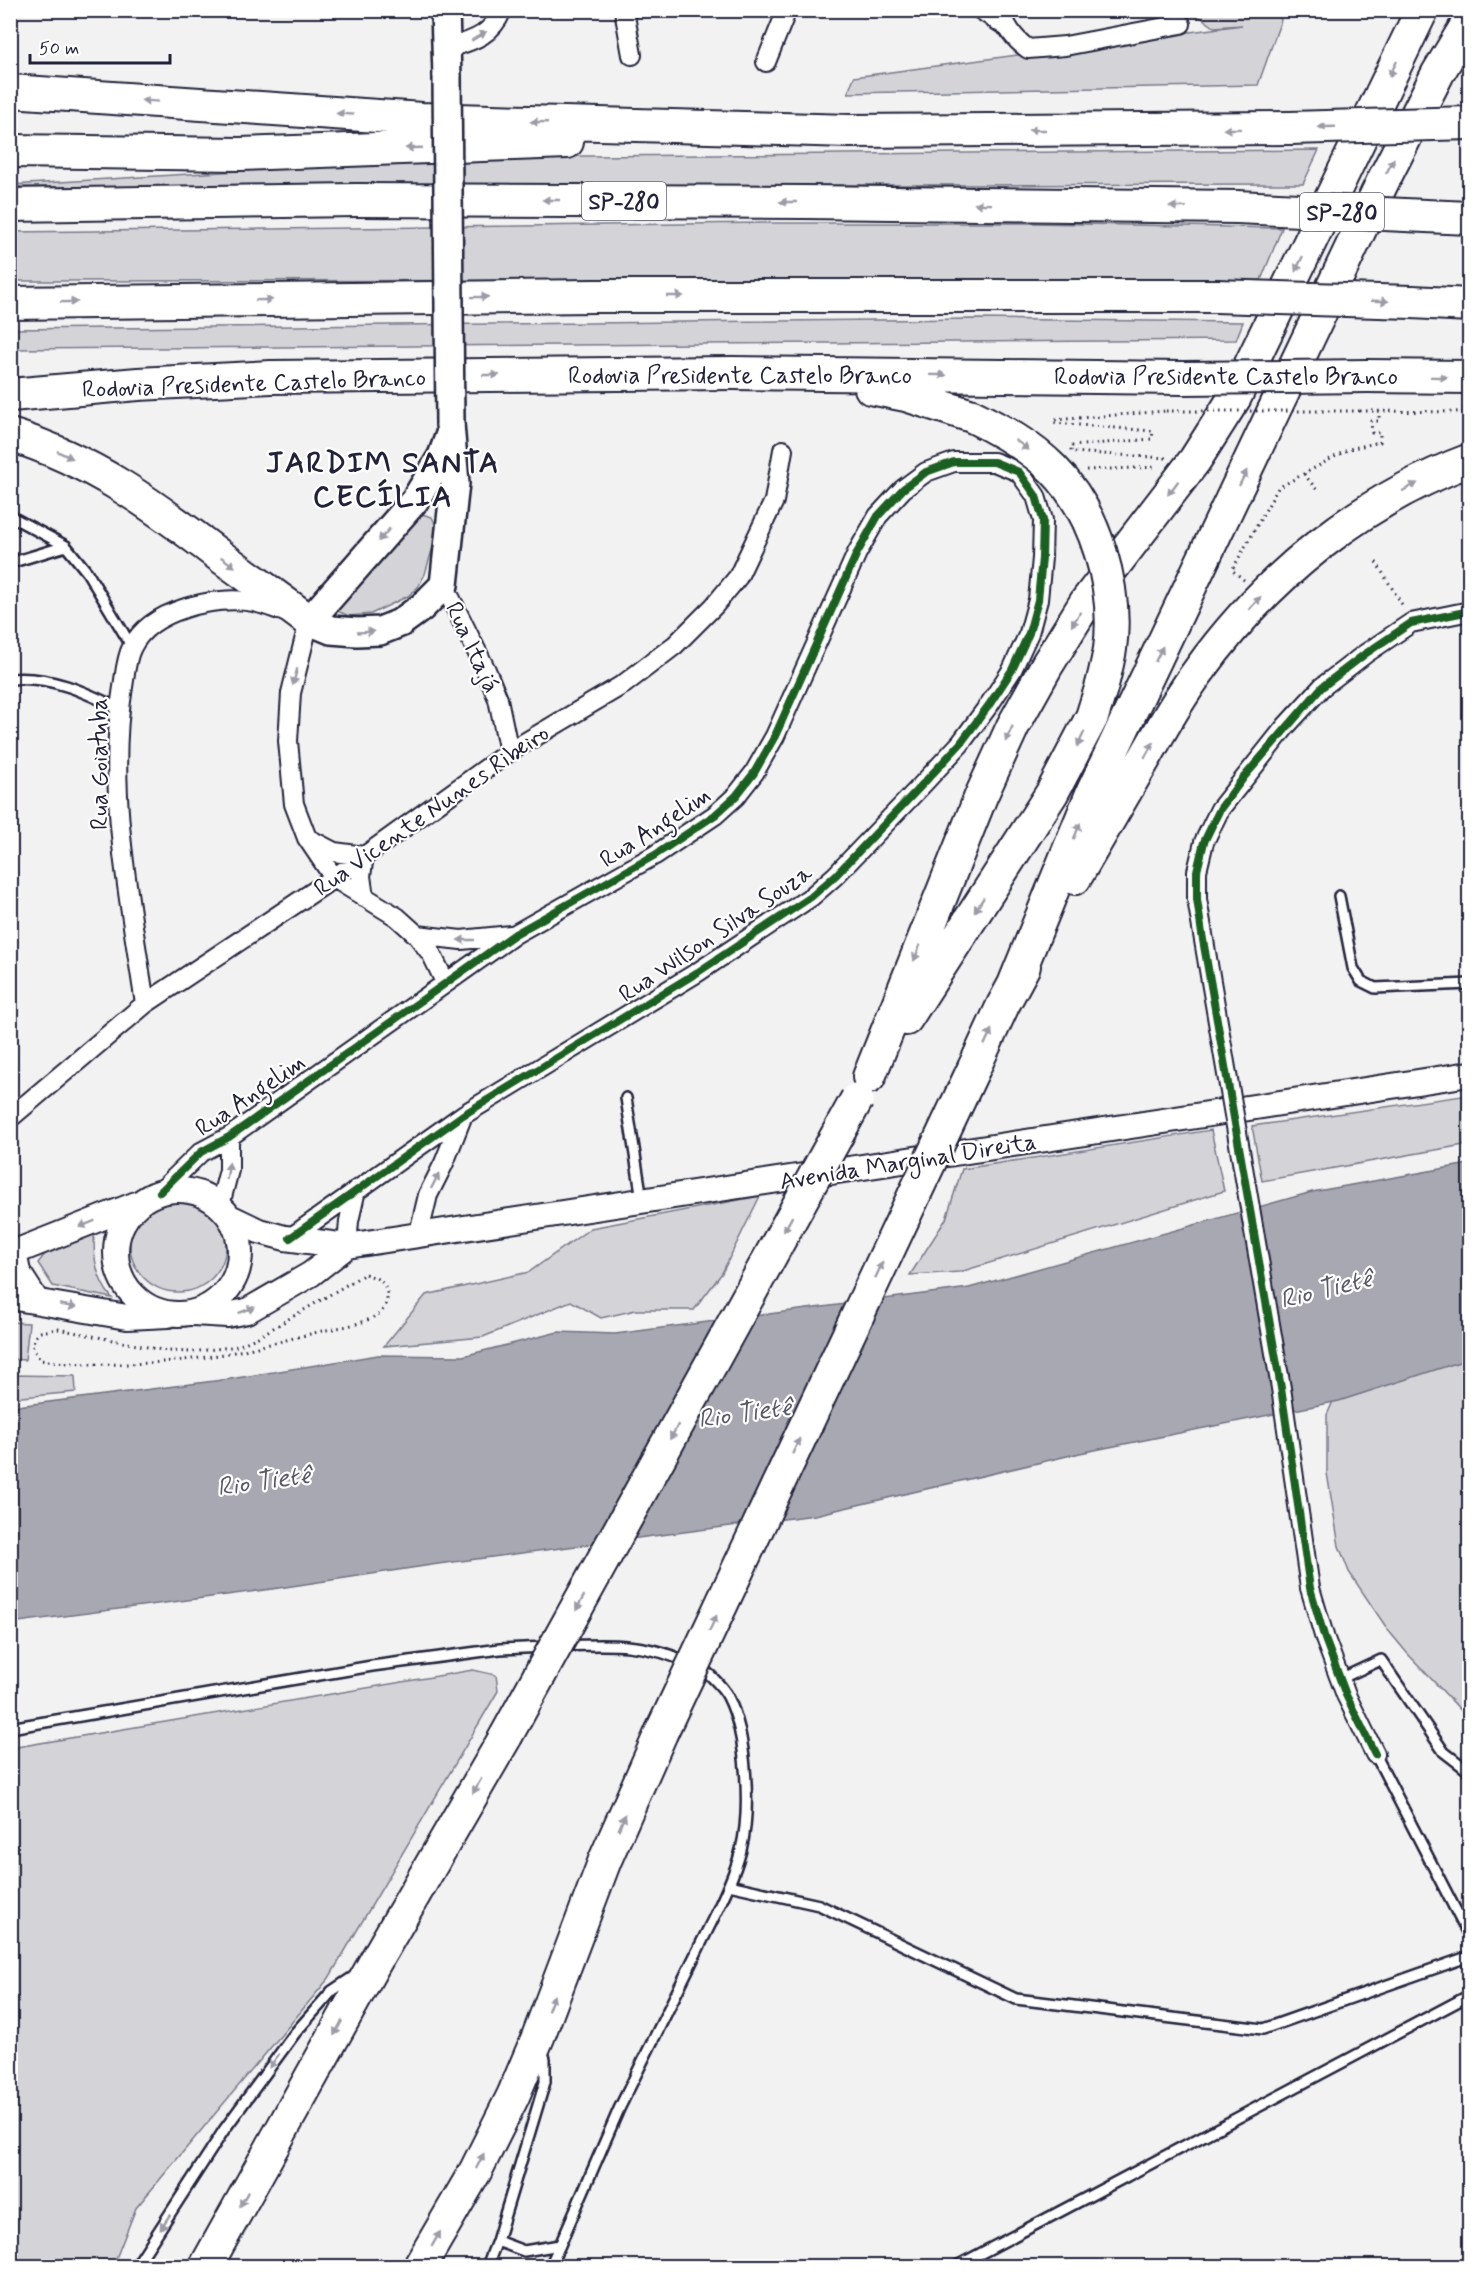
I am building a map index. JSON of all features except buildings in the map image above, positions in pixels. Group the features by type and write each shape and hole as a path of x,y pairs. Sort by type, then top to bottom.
{"highway":[{"path":"863,1088 981,796 1013,726 1086,602 1195,460 1235,397 1422,10"},
{"path":"420,2266 485,2151 513,2096 538,2037 605,1860 662,1733 1009,994 1093,791 1383,181 1438,73 1470,20"},
{"path":"10,91 422,119 850,131"},
{"path":"10,170 240,153 850,131 1290,128 1470,123"},
{"path":"10,151 240,153"},
{"name":"SP-280","path":"10,205 356,200 804,202 1237,207 1458,217"},
{"path":"10,303 594,296 1216,296 1470,305"},
{"path":"206,2266 375,1962 506,1736 863,1088 1052,792 1092,717 1102,685 1110,648 1112,613 1109,581 1087,520 1073,494 1052,469 1019,442 972,416 906,395 876,389 733,373"},
{"name":"Rodovia Presidente Castelo Branco","path":"10,395 138,384 271,377 733,373 1184,378 1470,377"},
{"path":"10,435 44,445 107,476 152,505 309,621"},
{"path":"1009,994 1175,705 1237,622 1298,562 1334,533 1373,507 1414,484 1470,460"}],"main road":[{"name":"Rua Itajá","path":"444,585 453,511 454,465 450,429 445,10"},
{"path":"444,585 422,607 400,623 380,631 331,630 309,621 415,500 442,456 450,429"},
{"path":"415,500 436,502 453,511"},
{"name":"Avenida Marginal Direita","path":"226,1212 259,1231 347,1246 418,1237 1470,1074"},
{"path":"10,1297 127,1317 182,1313 209,1306 225,1293 236,1276 241,1257 239,1237 226,1212 202,1194 182,1189 151,1197 12,1248 18,1272 36,1300"},
{"path":"151,1197 126,1218 117,1237 116,1259 122,1280 135,1297 153,1309 220,1316 246,1311 311,1274 347,1246"}],"street":[{"path":"446,49 476,39 496,24 502,10"},
{"path":"624,10 632,55"},
{"path":"766,62 787,10"},
{"path":"981,10 1003,19 1015,40 1028,49 1040,49 1181,24"},
{"name":"Rua Vicente Nunes Ribeiro","path":"10,1118 145,1004 334,878 509,752 624,684 675,645 714,606 738,577 774,501 783,450"},
{"name":"Rua Angelim","path":"151,1197 201,1152 229,1137 515,934 655,855 715,814 736,796 754,773 775,736 857,553 878,516 903,489 926,472 954,462 994,462 1019,472 1036,496 1042,519"},
{"name":"Rua Wilson Silva Souza","path":"290,1238 463,1115 717,960 811,897 836,874 960,744 1012,670 1029,633 1038,600 1042,558 1042,519"},
{"name":"Rua Itajá","path":"444,585 498,699 509,752"},
{"path":"132,647 146,629 167,614 225,600 253,602 309,621 291,693 288,741 294,804 306,838 334,878 397,917 417,934 432,955 445,982"},
{"path":"1375,1754 1340,1679 1325,1640 1310,1588 1281,1388 1197,899 1197,871 1204,842 1220,809 1286,726 1322,687 1411,623 1470,611"},
{"name":"Rua Goiatuba","path":"132,647 120,709 119,813 145,1004"},
{"path":"306,838 334,852 364,856 361,876 364,897"},
{"path":"417,934 461,940 480,940 515,934"},
{"path":"418,1237 428,1195 444,1163 463,1115"},
{"name":"Rua Angelim","path":"226,1212 229,1137"},
{"path":"347,1246 349,1221 356,1190"}],"lane":[{"path":"10,516 66,546 87,572 132,647"},
{"path":"10,563 66,546"},
{"path":"10,679 24,677 57,682 120,709"},
{"path":"1339,896 1353,968 1361,981 1375,988 1470,984"},
{"path":"626,1098 643,1201"},
{"path":"10,1728 372,1666 500,1649 612,1644 648,1648 675,1656 710,1675 728,1696 738,1727 744,1758 746,1802 742,1848 729,1885 614,2120 550,2266"},
{"path":"1340,1679 1381,1660 1444,1752 1470,1772"},
{"path":"1375,1754 1470,1938"},
{"path":"729,1885 819,1905 1016,2000 1263,2029 1470,1956"},
{"path":"136,2266 230,2122 295,2032 332,1991 375,1962"},
{"path":"957,2266 1470,1995"},
{"path":"487,2266 497,2241 545,2082 544,2059 538,2037"},
{"path":"497,2241 524,2251 560,2245"}],"path":[{"path":"1174,459 1071,452 1071,446 1152,439 1153,431 1054,423 1054,420 1166,411 1470,412"},
{"path":"1251,585 1232,570 1278,488 1349,449 1380,442 1380,432 1372,433 1371,421 1379,421 1379,411"},
{"path":"1077,470 1158,467"},
{"path":"1304,474 1317,490"},
{"path":"1376,562 1391,583 1411,623"}],"shaded area":[{"path":"1192,11 1278,11 1281,20 1258,85 848,93 854,77 1242,25 1214,27"},
{"path":"1319,150 1303,184 11,187 11,185 469,157"},
{"path":"763,223 1033,223 1282,228 1261,280 11,281 10,232"},
{"path":"975,319 1243,322 1236,340 11,349 10,329"},
{"path":"422,514 432,517 438,530 425,574 418,587 408,596 371,614 349,616 335,610"},
{"path":"1469,1095 1469,1144 1262,1181 1252,1126"},
{"path":"1211,1130 1224,1191 960,1272 910,1275 946,1219 962,1169"},
{"path":"178,1196 196,1200 212,1210 222,1226 226,1244 222,1262 212,1278 196,1288 178,1292 160,1288 144,1278 134,1262 130,1244 134,1226 144,1210 160,1200"},
{"path":"760,1196 722,1273 694,1310 636,1310 601,1318 571,1301 483,1337 384,1346 426,1295 529,1272 591,1228"},
{"path":"95,1228 94,1247 98,1274 112,1298 53,1286 38,1263 51,1246"},
{"path":"10,1322 29,1323 25,1360 11,1359"},
{"path":"1469,1341 1469,1719 1388,1630 1349,1572 1339,1546 1327,1473 1327,1415 1334,1399"},
{"path":"11,1375 75,1376 76,1392 11,1398"},
{"path":"473,1670 496,1675 498,1691 329,1978 136,2208 113,2266 11,2266 11,1748"}],"water":[{"name":"Rio Tietê","path":"1469,1164 1469,1359 1339,1401 1080,1453 815,1515 11,1623 10,1407 230,1379 378,1355 463,1356 558,1332 615,1334 969,1288 1312,1192"}],"cycle path":[{"path":"160,1192 201,1152 229,1137 515,934 655,855 715,815 736,796 754,773 775,736 857,553 878,516 903,489 926,472 954,462 994,462 1019,472 1036,496 1043,520 1038,600 1029,633 1012,670 989,705 960,744 920,787 836,875 811,897 698,972 463,1115 290,1238"},
{"path":"1375,1754 1346,1695 1325,1639 1310,1588 1281,1388 1202,934 1197,899 1197,871 1204,842 1220,809 1244,777 1322,687 1411,623 1470,611"}],"district":[{"name":"JARDIM SANTA CECÍLIA","path":"383,479"}]}
